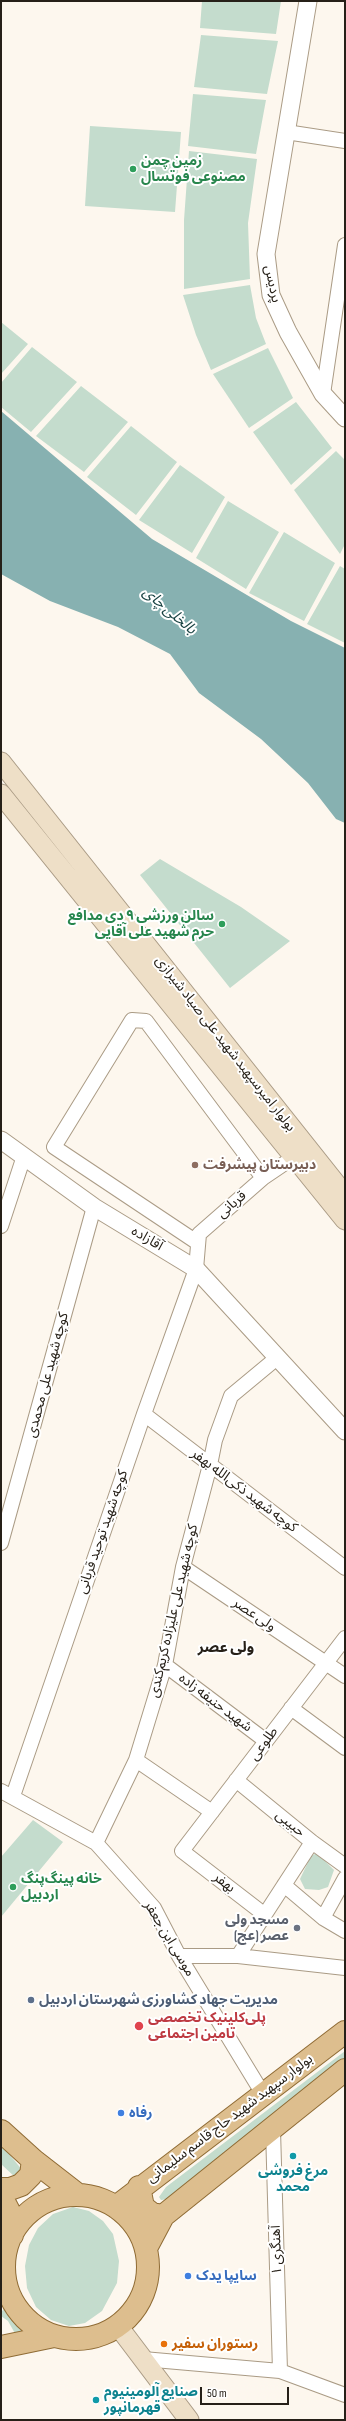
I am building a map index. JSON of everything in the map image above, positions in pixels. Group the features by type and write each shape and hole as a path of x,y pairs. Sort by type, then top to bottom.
{"main road":[{"name":"بولوار امیرسپهبد شهید علی صیاد شیرازی","path":"1,762 300,1152 345,1220"},
{"name":"بولوار امیرسپهبد شهید علی صیاد شیرازی","path":"1,794 300,1152 345,1195"},
{"name":"بولوار سپهبد شهید حاج قاسم سلیمانی","path":"116,2207 139,2187 345,2032"},
{"path":"146,2248 163,2216 273,2130 345,2070"},
{"path":"1,2131 33,2160 78,2195"},
{"path":"1,2188 10,2189 21,2185 31,2175 33,2160"},
{"path":"139,2187 143,2207 152,2214 163,2216"},
{"path":"2,2340 54,2336 76,2339 98,2336 118,2326 134,2311 144,2292 148,2270 146,2248 139,2232 129,2218 116,2207 98,2198 78,2195 58,2197 39,2205 23,2218 12,2235 6,2253 4,2294 34,2325 54,2336"},
{"path":"1,2196 12,2219 12,2235"},
{"path":"118,2326 189,2420"}],"street":[{"name":"پردیس","path":"308,1 266,254 271,295 288,332 323,394 345,418"},
{"path":"286,132 345,140"},
{"path":"323,394 345,245"},
{"path":"198,1243 54,1147 132,1020 146,1020 263,1178"},
{"name":"آقازاده","path":"1,1140 94,1207 196,1269 345,1431"},
{"name":"قربانی","path":"196,1269 199,1234 263,1178 300,1152"},
{"path":"1,1226 24,1156"},
{"name":"کوچه شهید علی محمدی","path":"2,1535 94,1207"},
{"name":"کوچه شهید توحید قربانی","path":"7,1793 196,1269"},
{"path":"210,1465 215,1440 231,1396 278,1357"},
{"name":"کوچه شهید ذکی‌الله بهفر","path":"144,1414 345,1568"},
{"name":"کوچه شهید علی علیزاده کریم‌کندی","path":"96,1843 136,1760 165,1665 183,1567 210,1465"},
{"name":"ولی عصر","path":"183,1567 345,1676"},
{"name":"طلوعی","path":"182,1851 345,1638"},
{"name":"شهید حنیفه زاده","path":"165,1665 266,1741"},
{"path":"291,1708 345,1748"},
{"path":"136,1760 212,1812"},
{"name":"حبیبی","path":"236,1780 312,1842 345,1866"},
{"name":"موسی ابن جعفر","path":"7,1793 96,1843 154,1908 179,1956 263,2094"},
{"path":"238,1956 312,1842"},
{"name":"بهفر","path":"182,1851 265,1915"},
{"path":"323,1918 345,1878"},
{"path":"284,1885 323,1918 345,1930"},
{"path":"179,1956 238,1956 345,1968"},
{"name":"آهنگری ۱","path":"273,2130 280,2371"},
{"path":"143,2359 280,2371 345,2395"}],"green space":[{"path":"202,1 281,1 276,34 200,28"},
{"path":"201,35 278,41 267,94 194,87"},
{"path":"193,94 266,100 256,154 188,146"},
{"name":"زمین چمن مصنوعی فوتسال","path":"90,126 181,132 175,212 85,206"},
{"path":"189,151 257,159 248,223 250,279 184,289 184,220"},
{"path":"250,285 256,318 266,344 211,370 196,335 183,295"},
{"path":"1,322 28,344 1,374"},
{"path":"32,347 77,382 31,432 1,407 1,383"},
{"path":"268,348 293,398 249,428 213,374"},
{"path":"81,386 128,422 84,472 36,436"},
{"path":"296,402 332,448 291,485 253,432"},
{"path":"131,426 177,462 136,515 87,477"},
{"path":"336,451 345,460 345,544 340,554 294,490"},
{"path":"180,465 225,497 192,553 139,520"},
{"path":"228,501 279,532 246,589 196,558"},
{"path":"284,532 335,563 304,621 249,593"},
{"path":"340,566 345,569 345,643 307,624"},
{"name":"سالن ورزشی ۹ دی مدافع حرم شهید علی آقایی","path":"160,859 241,907 290,941 230,988 140,875"},
{"name":"خانه پینگ‌پنگ اردبیل","path":"33,1820 63,1842 1,1917 1,1857"},
{"path":"317,1853 334,1870 328,1887 319,1890 305,1889 300,1879 311,1856"},
{"path":"345,2051 345,2063 168,2199 161,2200 159,2197 166,2187"},
{"path":"1,2144 23,2171 16,2178 1,2164"},
{"path":"73,2207 89,2211 103,2221 113,2234 119,2261 117,2283 102,2311 85,2323 69,2326 51,2320 36,2307 27,2288 25,2266 29,2245 38,2228 53,2214"},
{"path":"7,2306 22,2327 31,2332 17,2337 8,2321 1,2316 1,2312"}],"water":[{"name":"بالخلی چای","path":"1,411 152,539 291,621 345,648 345,823 336,819 308,783 261,739 199,693 170,654 118,627 50,601 1,574"}],"place":[{"name":"زمین چمن مصنوعی فوتسال","path":"133,169"},
{"name":"سالن ورزشی ۹ دی مدافع حرم شهید علی آقایی","path":"222,924"},
{"name":"دبیرستان پیشرفت","path":"195,1165"},
{"name":"خانه پینگ‌پنگ اردبیل","path":"13,1887"},
{"name":"مسجد ولی عصر (عج)","path":"297,1928"},
{"name":"مدیریت جهاد کشاورزی شهرستان اردبیل","path":"31,2000"},
{"name":"پلی‌کلینیک تخصصی تامین اجتماعی","path":"139,2026"},
{"name":"رفاه","path":"121,2113"},
{"name":"مرغ فروشی محمد","path":"293,2156"},
{"name":"سایپا یدک","path":"188,2276"},
{"name":"رستوران سفیر","path":"164,2344"},
{"name":"صنایع آلومینیوم قهرمانپور","path":"96,2400"}],"district":[{"name":"ولی عصر","path":"226,1648"}]}
